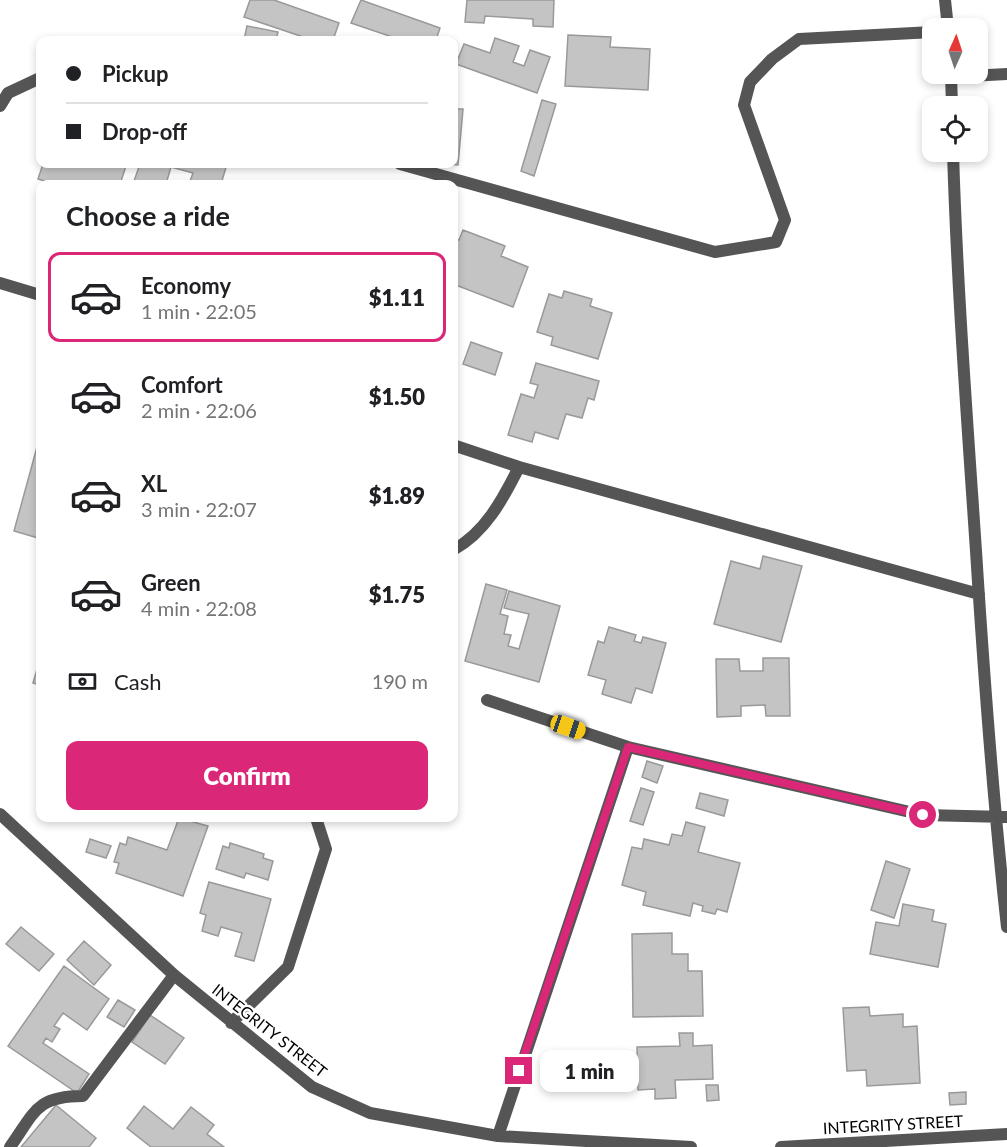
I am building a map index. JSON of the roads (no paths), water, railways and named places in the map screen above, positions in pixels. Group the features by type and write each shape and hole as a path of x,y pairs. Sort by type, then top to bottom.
{"street":[{"path":"945,0 947,18"},
{"path":"458,180 715,252 776,242 785,220 744,105 750,82 772,59 799,39 922,33"},
{"path":"988,74 1007,74"},
{"path":"0,106 8,93 36,80"},
{"path":"953,162 957,282 979,594 1001,818 1007,927"},
{"path":"414,168 457,180"},
{"path":"0,283 36,295"},
{"path":"458,447 519,468 979,594"},
{"path":"458,548 465,544 500,506 519,468"},
{"path":"487,700 628,747 923,815 1001,818"},
{"path":"498,1136 628,747"},
{"name":"INTEGRITY STREET","path":"0,814 174,975 312,1087 370,1113 498,1136 691,1147"},
{"path":"231,1023 288,967 326,849 317,822"},
{"path":"10,1147 41,1103 60,1096 83,1096 174,975"},
{"name":"INTEGRITY STREET","path":"781,1147 1007,1134"}]}
